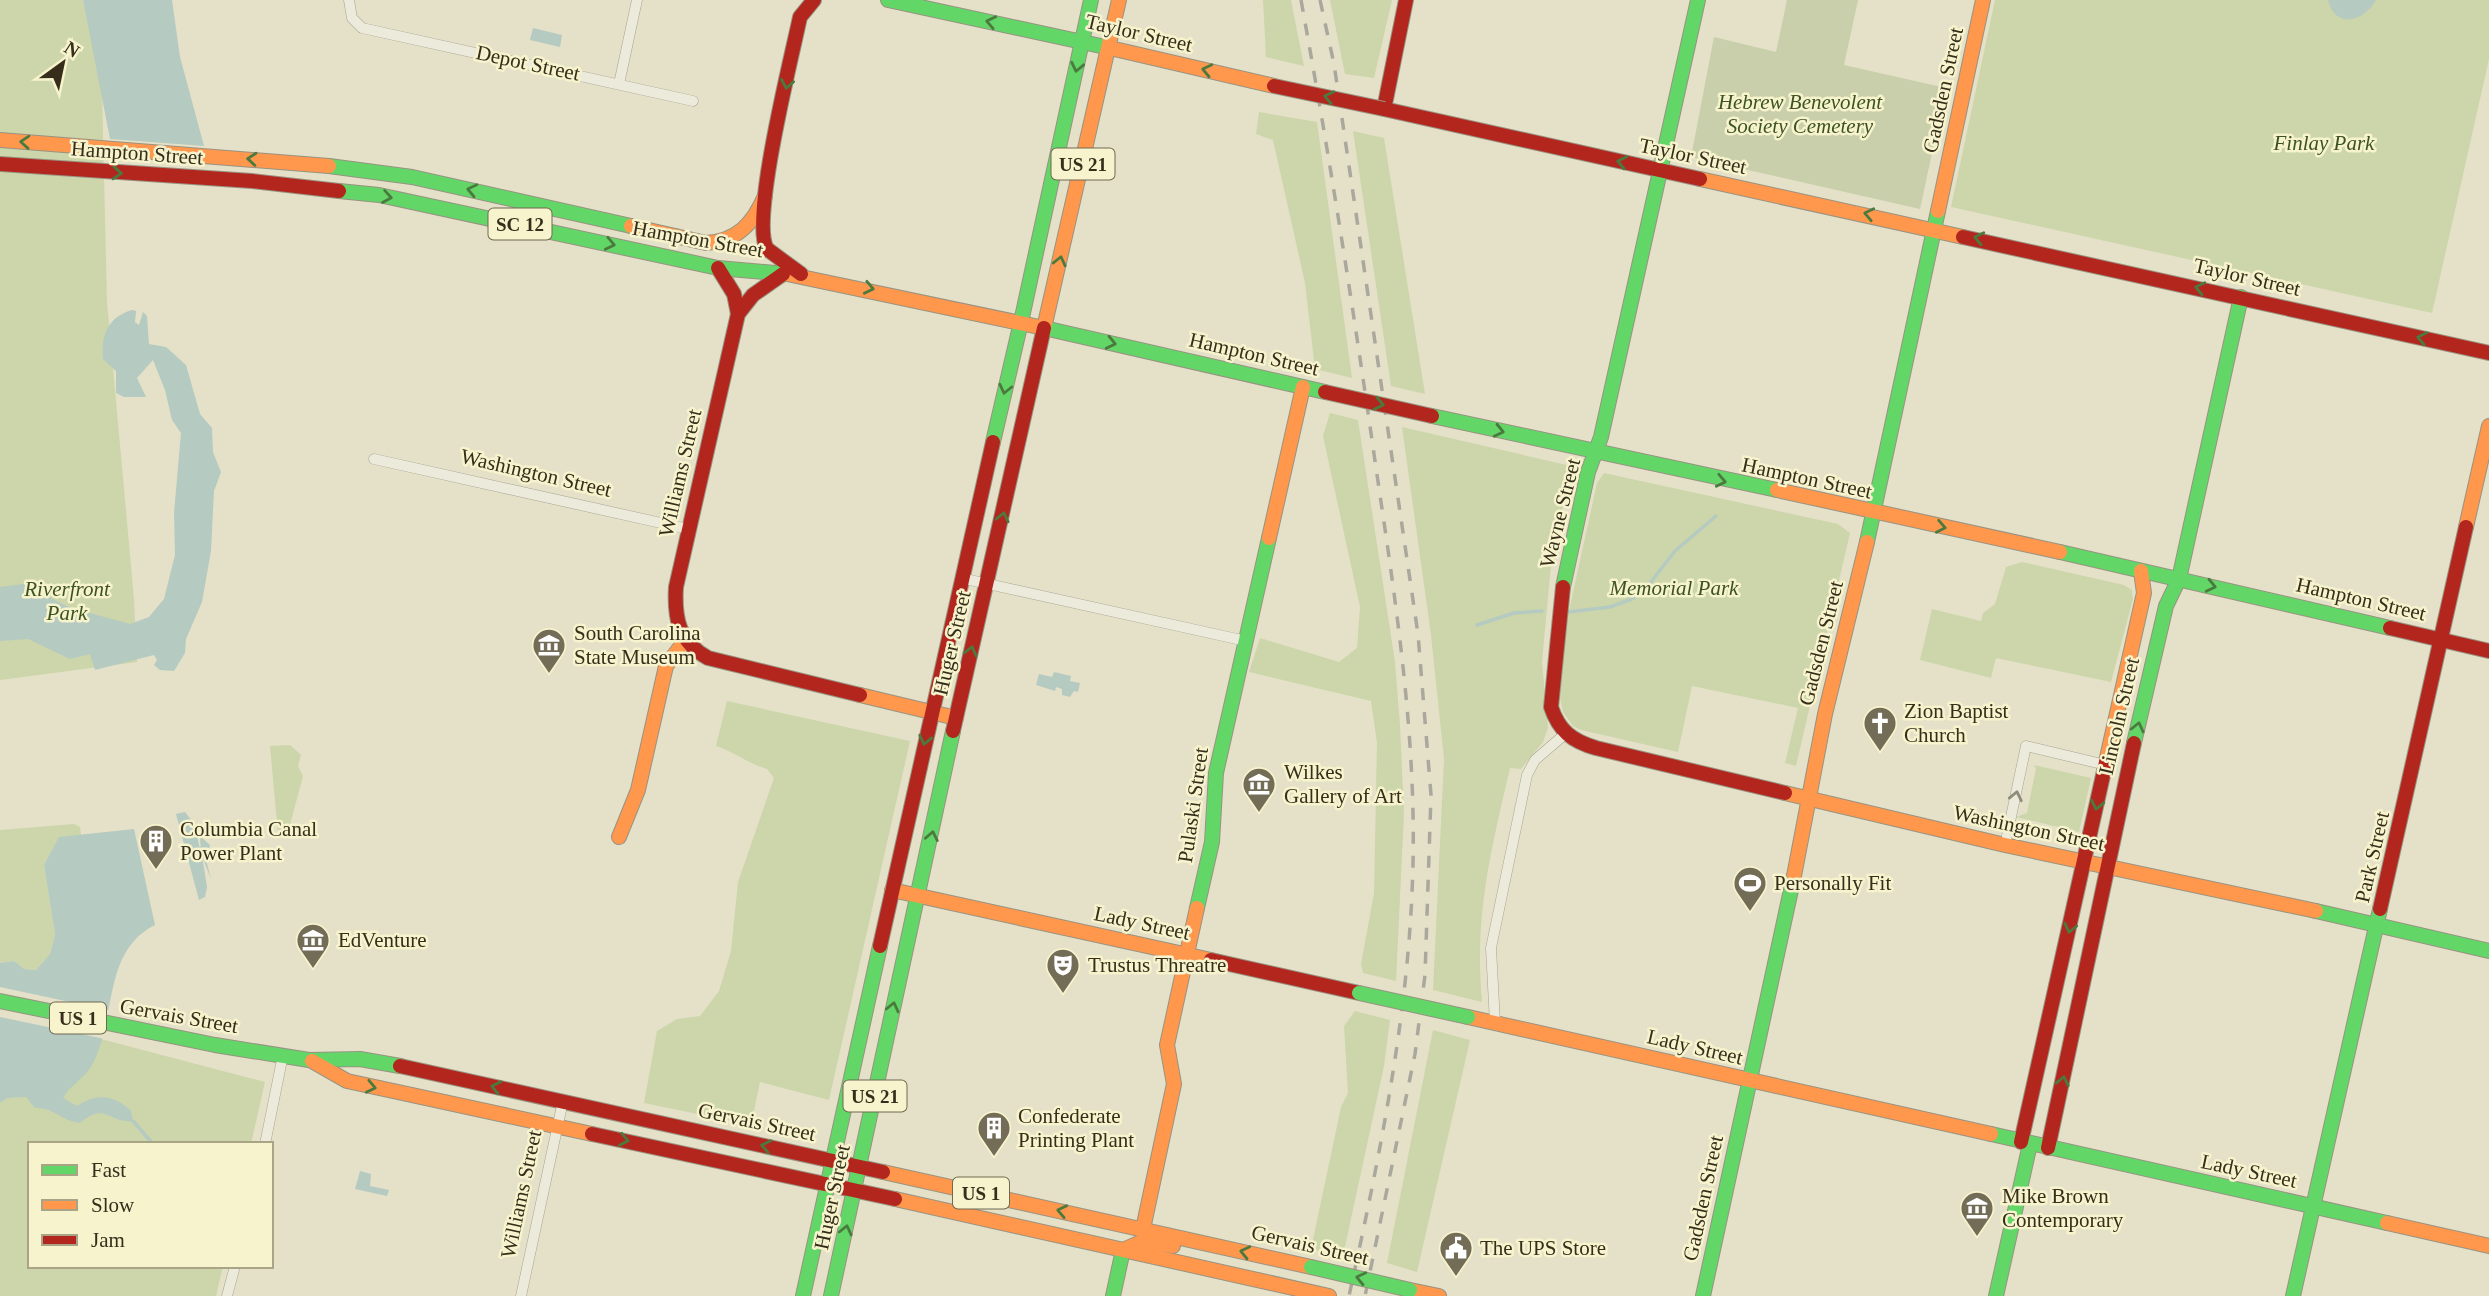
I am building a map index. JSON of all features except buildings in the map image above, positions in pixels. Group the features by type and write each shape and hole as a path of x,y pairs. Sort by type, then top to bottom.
{"main road":[{"name":"SC 12","path":"765,196 800,17 814,0"},
{"name":"Taylor Street","path":"888,0 1659,170 1936,228 2489,353"},
{"name":"Huger Street","path":"803,1296 1091,0"},
{"name":"Huger Street","path":"831,1296 856,1190 893,1006 920,896 956,718 1119,0"},
{"path":"1384,109 1406,0"},
{"name":"Wayne Street","path":"1564,735 1551,707 1558,614 1588,472 1597,453 1698,0"},
{"name":"Gadsden Street","path":"1703,1296 1810,800 1832,679 1874,513 1983,0"},
{"name":"Hampton Street","path":"0,140 320,165 412,177 706,243 729,240 745,231 757,218 765,196"},
{"name":"Hampton Street","path":"0,164 320,188 449,209 718,268 802,275 1597,453 2141,570 2489,651"},
{"path":"765,196 763,243 774,256 802,275"},
{"path":"718,268 734,294 738,314"},
{"path":"738,314 753,295 783,274"},
{"name":"Lincoln Street","path":"2049,1148 2110,866 2126,775 2163,619 2179,579 2241,297"},
{"name":"Williams Street","path":"684,642 677,626 675,598 688,529 738,314"},
{"name":"Pulaski Street","path":"1143,1229 1174,1084 1167,1045 1212,842 1216,773 1303,387"},
{"name":"Park Street","path":"2293,1296 2443,640 2489,426"},
{"name":"Lincoln Street","path":"1996,1296 2025,1143 2144,593 2141,570"},
{"path":"619,837 638,790 666,666 673,653 684,642 708,658 956,718"},
{"name":"Washington Street","path":"1564,735 1577,743 1810,800 2489,951"},
{"name":"Lady Street","path":"892,890 2489,1246"},
{"name":"Gervais Street","path":"0,1002 156,1034 283,1055 373,1062 833,1160 1431,1295"},
{"name":"Gervais Street","path":"309,1059 347,1082 856,1190 1329,1296"},
{"path":"1113,1296 1123,1250 1135,1241 1178,1247 1189,1239"}],"street":[{"name":"Depot Street","path":"349,0 352,18 362,28 693,101"},
{"path":"619,83 638,0"},
{"path":"799,0 800,17"},
{"name":"Washington Street","path":"374,459 688,529"},
{"path":"961,578 1246,641"},
{"path":"1495,1023 1491,948 1527,775 1535,760 1564,735"},
{"path":"2005,845 2026,746 2106,765"},
{"path":"265,1142 283,1055"},
{"name":"Williams Street","path":"521,1296 563,1101"},
{"path":"228,1296 235,1268"}],"green space":[{"name":"Riverfront Park","path":"0,0 83,0 102,89 107,302 134,599 137,662 0,680"},
{"path":"1263,0 1291,0 1304,66 1266,57"},
{"path":"1330,0 1392,0 1374,78 1345,74"},
{"name":"Hebrew Benevolent Society Cemetery","path":"1787,0 1858,0 1844,65 1946,88 1920,209 1691,157 1714,37 1776,52"},
{"name":"Finlay Park","path":"1995,0 2489,0 2489,59 2432,313 1951,207"},
{"path":"1259,112 1317,122 1352,378 1315,369 1305,283 1273,140 1256,134"},
{"path":"1353,131 1384,138 1425,394 1391,386"},
{"path":"1330,413 1358,420 1395,662 1404,813 1396,981 1363,973 1361,964 1374,893 1377,743 1371,701 1249,672 1260,638 1339,662 1357,648 1360,607 1323,436"},
{"path":"1402,427 1571,466 1551,565 1542,662 1548,728 1543,742 1521,769 1510,768 1482,912 1482,1002 1433,990 1444,759 1431,635"},
{"name":"Memorial Park","path":"1604,473 1838,524 1850,533 1796,766 1785,763 1798,708 1692,686 1678,752 1581,730 1573,726 1563,712 1560,698 1565,629 1597,483"},
{"path":"2022,562 2124,585 2132,590 2133,599 2111,682 1996,658 1991,678 1920,660 1932,609 1981,621 1983,613 1995,604 2006,567"},
{"path":"727,701 910,741 829,1100 760,1082 751,1125 644,1103 657,1031 677,1019 700,1016 719,991 731,951 738,882 774,778 767,769 716,746"},
{"path":"290,745 301,755 298,766 303,776 287,836 278,834 270,746"},
{"path":"2034,765 2091,778 2079,832 2016,817 2027,813 2036,769"},
{"path":"74,824 80,827 81,835 59,838 44,865 55,934 50,954 36,970 24,969 14,961 0,963 0,830"},
{"path":"1355,1011 1390,1020 1384,1066 1343,1256 1311,1249 1341,1107 1348,1093 1344,1026"},
{"path":"1433,1030 1470,1040 1417,1272 1387,1263"},
{"path":"101,1039 265,1082 251,1142 28,1142 28,1268 223,1268 216,1296 0,1296 0,1103 8,1098 64,1094 91,1067"}],"shaded area":[{"path":"83,0 172,0 180,57 204,146 110,139"},
{"path":"2328,0 2376,0 2365,13 2343,19 2337,16"},
{"path":"533,28 562,35 560,47 530,40"},
{"path":"132,310 136,311 135,322 139,325 143,312 147,316 149,344 166,347 186,365 200,414 212,428 213,452 221,472 214,491 211,551 202,602 186,639 185,653 174,671 160,670 154,665 157,660 154,655 95,670 90,654 70,659 28,639 0,641 0,587 24,584 68,607 130,624 149,617 164,599 175,555 174,513 181,433 172,420 165,390 153,360 137,378 146,397 124,397 116,393 116,371 103,359 103,342 112,322"},
{"path":"1054,672 1071,676 1070,681 1080,683 1078,692 1074,691 1070,697 1062,695 1062,689 1056,687 1055,691 1036,685 1039,674 1052,677"},
{"path":"185,812 195,825 201,855 200,836 210,845 206,860 211,879 202,856 207,887 205,897 199,900 176,814"},
{"path":"134,829 155,925 138,937 126,951 118,969 100,1047 92,1065 63,1098 77,1106 98,1097 118,1101 131,1111 133,1121 102,1113 80,1123 74,1122 47,1110 35,1108 26,1097 8,1098 0,1103 0,963 14,961 24,969 36,970 50,954 55,934 44,865 59,837"},
{"path":"360,1171 371,1174 370,1186 389,1190 387,1196 355,1189"}],"pier":[{"path":"0,987 112,1011 105,1039 0,1017"}],"waterway":[{"path":"1568,612 1610,607 1632,599 1647,587 1675,551 1716,516"},
{"path":"1477,625 1514,613 1542,611"},
{"path":"133,1121 151,1142"}],"railway":[{"path":"1301,0 1340,230 1391,568 1404,676 1412,784 1412,893 1404,994 1380,1146 1349,1296"},
{"path":"1320,0 1334,64 1418,634 1431,795 1425,975 1415,1054 1365,1296"}],"traffic: fast":[{"path":"888,0 1110,48"},
{"path":"1021,322 1091,0"},
{"path":"1563,587 1588,472 1601,437 1698,0"},
{"path":"329,166 412,177 631,226"},
{"path":"339,191 379,195 718,268 787,274"},
{"path":"1867,542 1938,211"},
{"path":"2134,743 2166,606 2179,579 2241,297"},
{"path":"993,442 1021,322"},
{"path":"1044,328 1325,392"},
{"path":"1432,416 1777,490"},
{"path":"1197,908 1212,842 1216,773 1269,538"},
{"path":"2060,552 2390,628"},
{"path":"831,1296 953,731"},
{"path":"1703,1296 1794,876"},
{"path":"2293,1296 2380,909"},
{"path":"2316,911 2489,951"},
{"path":"803,1296 880,946"},
{"path":"1359,993 1468,1017"},
{"path":"0,1001 215,1045 309,1060 360,1059 400,1066"},
{"path":"1991,1134 2387,1223"},
{"path":"1996,1296 2030,1144"},
{"path":"1113,1296 1123,1250"},
{"path":"1311,1267 1410,1290"}],"traffic: slow":[{"path":"787,274 1044,328 1119,0"},
{"path":"1938,211 1983,0"},
{"path":"1110,48 1274,86"},
{"path":"0,140 329,166"},
{"path":"1700,179 1963,237"},
{"path":"631,226 706,243 717,242 743,229 755,215 765,196"},
{"path":"1269,538 1303,387"},
{"path":"2466,527 2489,426"},
{"path":"1777,490 2060,552"},
{"path":"1794,876 1825,714 1867,542"},
{"path":"2106,762 2144,593 2141,571"},
{"path":"619,837 638,790 666,666 684,642"},
{"path":"860,695 956,718"},
{"path":"1785,793 2005,845 2316,911"},
{"path":"892,890 1211,960"},
{"path":"1143,1229 1174,1084 1167,1045 1197,908"},
{"path":"1468,1017 1991,1134"},
{"path":"312,1061 347,1081 592,1134"},
{"path":"883,1172 1311,1267"},
{"path":"895,1199 1329,1296"},
{"path":"2387,1223 2489,1246"},
{"path":"1123,1250 1141,1242 1173,1246"},
{"path":"1410,1290 1439,1296"}],"traffic: jam":[{"path":"801,274 767,249 763,233 764,206 774,137 800,17 814,0"},
{"path":"1406,0 1384,109 1700,179"},
{"path":"1274,86 1384,109"},
{"path":"0,164 252,181 339,191"},
{"path":"1963,237 2489,353"},
{"path":"718,268 734,294 738,314"},
{"path":"783,274 753,295 738,314 676,587 676,609 680,628 690,645 708,658 860,695"},
{"path":"953,731 1044,328"},
{"path":"1325,392 1432,416"},
{"path":"880,946 993,442"},
{"path":"2380,909 2466,527"},
{"path":"1563,587 1551,707 1562,729 1580,742 1596,748 1785,793"},
{"path":"2390,628 2489,651"},
{"path":"2048,1148 2134,743"},
{"path":"2021,1142 2106,762"},
{"path":"1211,960 1359,993"},
{"path":"400,1066 883,1172"},
{"path":"592,1134 895,1199"}],"place":[{"name":"South Carolina State Museum","path":"549,675"},
{"name":"Zion Baptist Church","path":"1880,753"},
{"name":"Wilkes Gallery of Art","path":"1259,814"},
{"name":"Columbia Canal Power Plant","path":"156,871"},
{"name":"Personally Fit","path":"1750,913"},
{"name":"EdVenture","path":"313,970"},
{"name":"Trustus Threatre","path":"1063,995"},
{"name":"Confederate Printing Plant","path":"994,1158"},
{"name":"Mike Brown Contemporary","path":"1977,1238"},
{"name":"The UPS Store","path":"1456,1278"}]}
